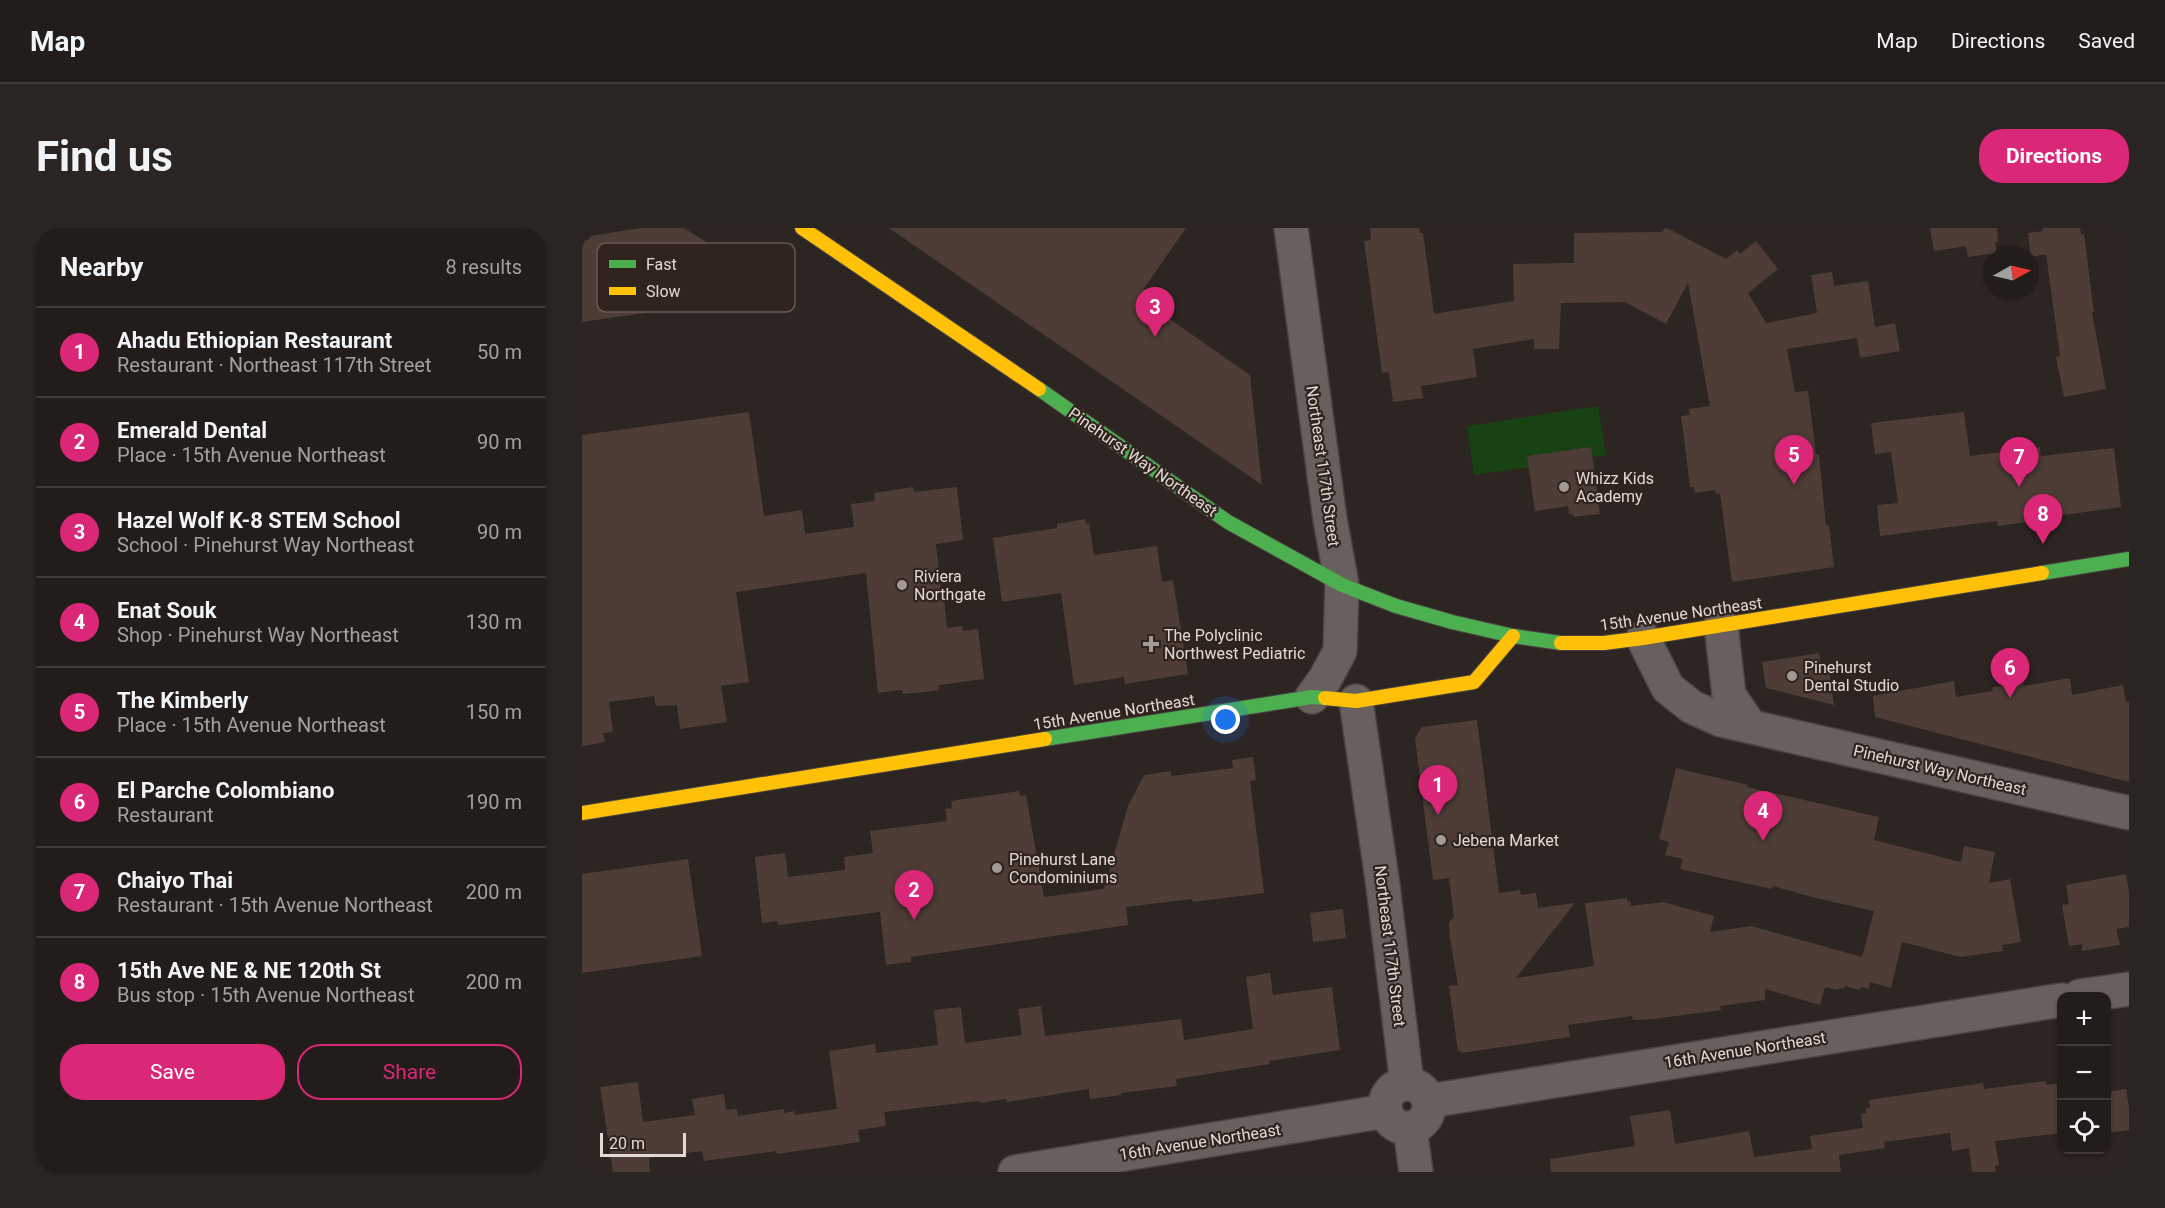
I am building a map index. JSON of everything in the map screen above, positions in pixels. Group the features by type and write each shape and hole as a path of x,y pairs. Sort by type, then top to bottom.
{"main road":[{"name":"Pinehurst Way Northeast","path":"802,228 1254,538 1342,585 1396,606 1513,636"},
{"name":"15th Avenue Northeast","path":"582,813 1312,697 1356,701 1474,682 1513,636 1559,643 1604,643 2129,559"}],"street":[{"name":"Northeast 117th Street","path":"1291,228 1330,519 1342,585 1340,651 1312,697"},
{"path":"1721,625 1730,695 1750,726"},
{"name":"Pinehurst Way Northeast","path":"1643,638 1668,688 1692,707 1721,720 2129,813"},
{"name":"Northeast 117th Street","path":"1356,701 1383,885 1418,1093"},
{"path":"2108,992 2129,989"},
{"name":"16th Avenue Northeast","path":"1418,1093 2057,1000"},
{"path":"1416,1172 1398,1120 1386,1101 1394,1089 1418,1093"},
{"name":"16th Avenue Northeast","path":"1015,1172 1398,1120"}],"green space":[{"path":"1598,406 1606,455 1592,457 1590,447 1528,456 1529,467 1474,475 1467,426"}],"building":[{"path":"640,228 684,228 708,243 597,243 597,312 652,312 582,322 582,240 588,240 591,236"},
{"path":"889,228 1186,228 1138,297 1250,375 1262,485"},
{"path":"1370,228 1419,228 1420,233 1423,233 1434,314 1514,301 1513,264 1574,263 1574,233 1662,232 1667,228 1726,259 1737,250 1740,254 1756,241 1778,269 1748,293 1766,323 1817,313 1811,275 1832,272 1834,286 1868,281 1875,327 1895,323 1900,351 1860,358 1857,338 1787,349 1795,392 1808,391 1816,454 1819,454 1826,526 1829,525 1834,567 1732,582 1720,493 1716,494 1715,490 1695,493 1694,487 1690,487 1681,416 1690,415 1689,409 1710,406 1688,283 1666,324 1625,302 1561,303 1559,349 1534,349 1534,339 1473,349 1477,377 1421,386 1423,398 1393,402 1389,372 1382,373 1364,241 1371,240"},
{"path":"1930,228 1997,228 1998,242 1995,242 1996,246 1985,246 1985,255 1968,257 1966,246 1934,251"},
{"path":"2042,228 2080,228 2081,234 2084,234 2094,312 2092,312 2106,389 2064,397 2056,357 2060,356 2046,254 2039,255 2039,246 2030,246 2028,233 2043,231"},
{"path":"749,412 764,516 802,510 805,534 854,527 851,504 875,501 874,493 913,487 914,492 957,487 963,540 936,544 942,599 944,598 947,628 962,626 963,631 978,629 984,679 939,685 939,690 925,692 903,694 902,690 878,693 866,573 736,592 749,682 721,686 727,722 680,729 677,705 656,706 654,696 609,702 613,732 603,733 605,742 582,746 582,435"},
{"path":"1964,412 1970,456 2040,447 2041,456 2114,448 2121,507 1998,526 1997,521 1880,536 1877,505 1898,503 1891,452 1875,454 1871,423"},
{"name":"Whizz Kids Academy","path":"1591,447 1600,514 1574,517 1573,514 1569,514 1568,506 1535,511 1527,456"},
{"path":"1085,519 1086,524 1089,523 1094,555 1157,546 1162,582 1173,580 1188,674 1125,684 1124,677 1074,685 1061,593 1002,602 993,538 1057,528 1057,524"},
{"name":"Pinehurst Dental Studio","path":"1819,653 1822,672 1829,671 1834,705 1766,688 1762,662"},
{"path":"2070,678 2072,695 2123,685 2126,702 2129,702 2129,782 1875,717 1873,696 1954,681 1956,697 1992,691 1993,687 2024,683 2023,686"},
{"path":"1477,720 1499,893 1520,890 1521,895 1536,893 1538,908 1575,903 1516,978 1594,966 1585,903 1627,898 1631,906 1663,902 1714,916 1710,932 1751,926 1862,957 1874,911 1773,886 1772,889 1680,869 1683,859 1665,855 1669,842 1659,839 1676,768 1748,785 1747,787 1879,817 1874,840 1961,862 1964,846 1995,852 1989,883 2010,879 2021,942 2002,945 2003,951 1961,957 1902,942 1891,988 1870,982 1869,989 1861,987 1860,990 1845,986 1844,989 1839,988 1839,990 1825,987 1820,1005 1765,989 1765,1000 1720,1006 1721,1010 1653,1019 1633,1020 1632,1016 1568,1025 1570,1037 1461,1053 1458,1051 1449,986 1458,985 1450,939 1449,922 1454,917 1449,878 1433,880 1415,738 1422,727"},
{"path":"1253,757 1256,780 1250,781 1264,893 1126,907 1128,925 911,957 911,962 886,965 880,912 778,925 778,921 762,923 755,857 785,853 788,877 845,870 844,857 873,853 870,831 947,821 945,809 952,808 951,801 1019,791 1020,796 1026,795 1044,897 1104,889 1128,806 1144,775 1171,771 1171,776 1233,768 1232,760"},
{"path":"688,859 702,956 582,973 582,874"},
{"path":"2126,874 2129,892 2129,927 2116,929 2120,945 2082,951 2082,944 2069,946 2062,905 2069,904 2066,885"},
{"path":"1343,909 1346,938 1313,942 1310,913"},
{"path":"1270,973 1273,995 1332,987 1340,1050 1176,1079 1177,1086 1121,1093 1121,1095 1090,1099 1089,1089 1007,1102 1006,1099 980,1103 979,1101 884,1112 886,1126 858,1130 860,1142 777,1154 776,1151 704,1161 702,1151 649,1158 650,1172 613,1172 600,1087 638,1082 643,1122 695,1115 692,1099 724,1094 726,1110 737,1109 738,1116 784,1109 784,1113 794,1111 795,1115 837,1109 829,1051 875,1044 876,1053 938,1045 934,1010 961,1007 965,1043 1022,1035 1018,1009 1041,1006 1045,1036 1181,1019 1184,1040 1253,1029 1246,977"},
{"path":"2046,1081 2046,1085 2057,1084 2057,1133 1995,1141 1999,1165 1995,1166 1996,1172 1972,1172 1969,1148 1952,1151 1950,1133 1884,1142 1885,1148 1839,1155 1841,1172 1551,1172 1550,1159 1635,1146 1630,1116 1670,1110 1675,1144 1749,1131 1754,1157 1812,1149 1810,1136 1863,1128 1861,1114 1866,1113 1866,1108 1870,1108 1869,1100 1983,1083 1984,1089"},
{"path":"2126,1089 2129,1130 2111,1132 2111,1091"}],"traffic: fast":[{"path":"1039,389 1228,522 1342,585 1396,606 1452,622 1513,636 1561,643"},
{"path":"2042,573 2129,559"},
{"path":"1045,739 1312,697 1325,698"}],"traffic: slow":[{"path":"802,228 1039,389"},
{"path":"1561,643 1604,643 1643,638 2042,573"},
{"path":"1325,698 1356,701 1474,682 1513,636"},
{"path":"582,813 1045,739"}],"place":[{"name":"Hazel Wolf K-8 STEM School","path":"1155,337"},
{"name":"The Kimberly","path":"1794,485"},
{"name":"Whizz Kids Academy","path":"1564,487"},
{"name":"Chaiyo Thai","path":"2019,487"},
{"name":"15th Ave NE & NE 120th St","path":"2043,544"},
{"name":"Riviera Northgate","path":"902,585"},
{"name":"The Polyclinic Northwest Pediatric","path":"1151,644"},
{"name":"Pinehurst Dental Studio","path":"1792,676"},
{"name":"El Parche Colombiano","path":"2010,698"},
{"name":"Ahadu Ethiopian Restaurant","path":"1438,815"},
{"name":"Jebena Market","path":"1441,840"},
{"name":"Enat Souk","path":"1763,841"},
{"name":"Pinehurst Lane Condominiums","path":"997,868"},
{"name":"Emerald Dental","path":"914,920"}]}
